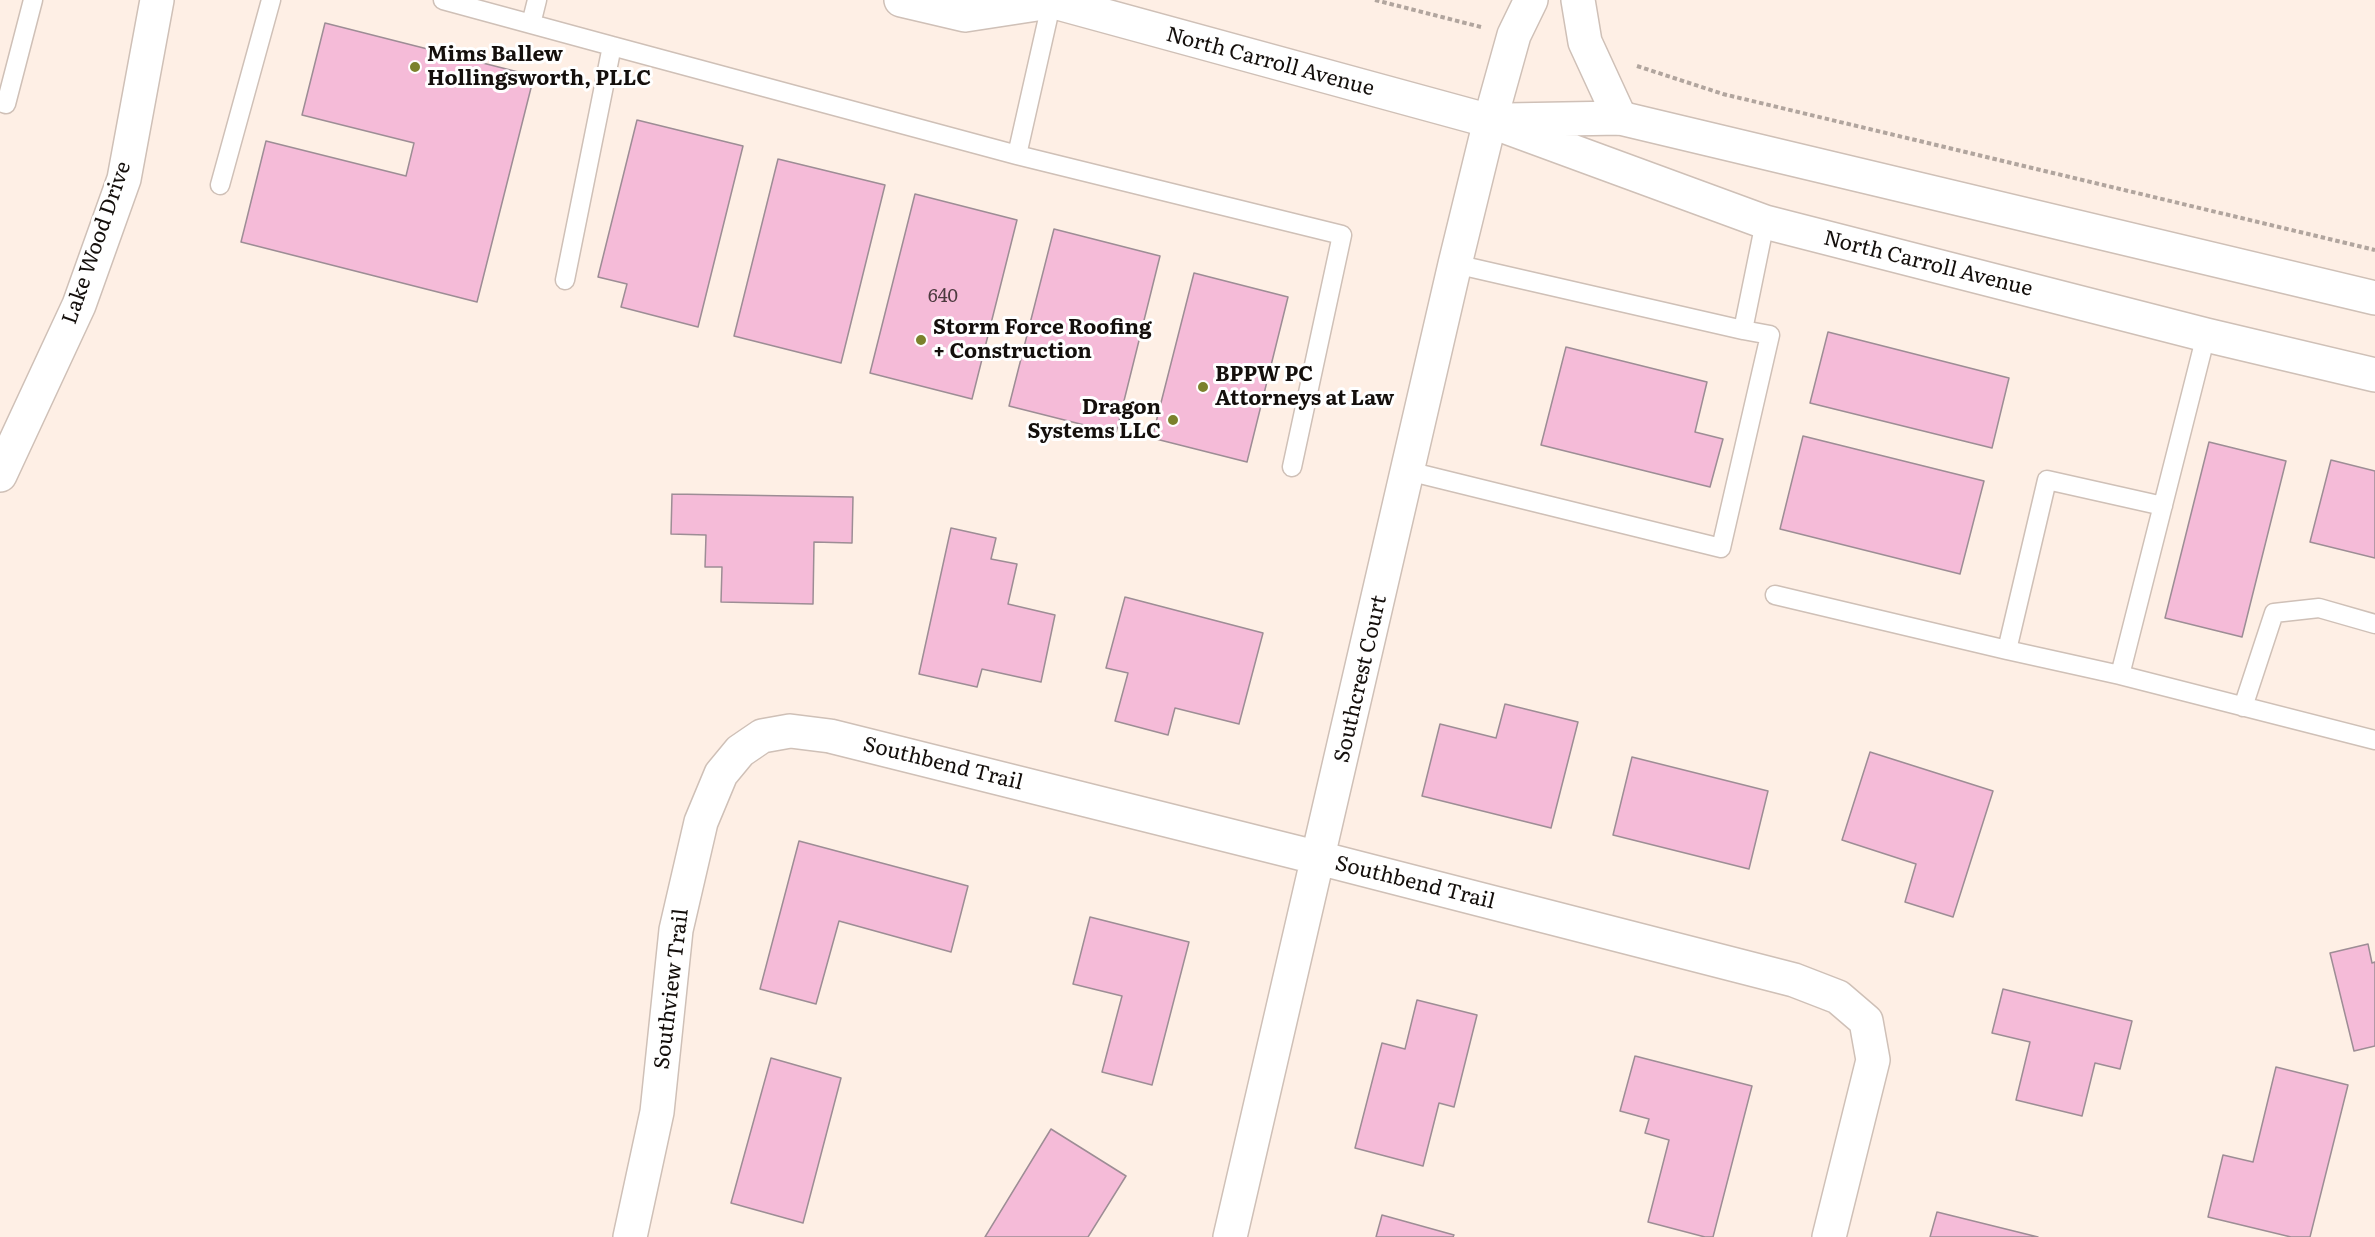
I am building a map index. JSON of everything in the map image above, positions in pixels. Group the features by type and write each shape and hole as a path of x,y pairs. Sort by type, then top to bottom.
{"street":[{"name":"Lake Wood Drive","path":"0,475 79,305 124,179 158,0"},
{"name":"North Carroll Avenue","path":"901,0 965,15 1050,1 1491,121 1765,222 2206,335 2375,375"},
{"name":"Southcrest Court","path":"1230,1237 1320,858 1455,264 1514,35 1531,0"},
{"path":"1578,0 1585,42 1620,118"},
{"name":"North Carroll Avenue","path":"1491,121 1620,118 2375,298"},
{"name":"Southbend Trail","path":"740,751 762,736 790,731 830,736 1320,858 1794,980 1838,997 1866,1021 1873,1060 1829,1237"},
{"name":"Southview Trail","path":"630,1237 657,1112 678,919 701,822 721,774 740,751"}],"lane":[{"path":"0,102 6,104 33,0"},
{"path":"220,185 271,0"},
{"path":"442,0 1017,155 1342,235 1292,467"},
{"path":"531,24 537,0"},
{"path":"1017,155 1050,1"},
{"path":"566,280 612,45"},
{"path":"1743,330 1765,222"},
{"path":"1408,471 1721,548 1770,335 1455,264"},
{"path":"2120,675 2206,335"},
{"path":"2007,650 2047,480 2163,506"},
{"path":"1775,595 2120,675 2375,740"},
{"path":"2242,707 2274,613 2319,608 2375,624"}],"path":[{"path":"1375,0 1514,35"},
{"path":"1591,55 1735,96 2375,250"}],"building":[{"path":"325,23 534,76 477,302 241,242 266,141 406,176 414,143 302,115"},
{"path":"637,120 743,146 698,327 621,307 627,284 598,277"},
{"path":"778,159 885,185 841,363 734,336"},
{"path":"915,194 1017,220 972,399 870,373"},
{"path":"1054,229 1160,256 1116,433 1009,406"},
{"path":"1194,273 1288,297 1247,462 1152,438"},
{"path":"1828,332 2009,378 1992,448 1810,403"},
{"path":"1566,347 1707,382 1695,432 1723,439 1710,487 1541,445"},
{"path":"1803,436 1984,481 1960,574 1780,529"},
{"path":"2209,442 2286,461 2242,637 2165,618"},
{"path":"2331,460 2375,471 2375,558 2310,542"},
{"path":"672,494 853,497 852,543 814,542 813,604 721,602 722,567 705,567 706,535 671,534"},
{"path":"951,528 996,538 991,559 1017,564 1008,604 1055,615 1041,682 982,669 977,687 919,674"},
{"path":"1125,597 1263,633 1239,724 1175,708 1168,735 1115,721 1128,673 1106,668"},
{"path":"1505,704 1578,722 1551,828 1422,796 1440,724 1496,738"},
{"path":"1870,752 1993,791 1953,917 1905,902 1916,864 1842,840"},
{"path":"1632,757 1768,791 1749,869 1613,835"},
{"path":"799,841 968,886 951,952 839,921 816,1004 760,989"},
{"path":"1090,917 1189,942 1152,1085 1102,1072 1122,996 1073,984"},
{"path":"2368,944 2372,963 2375,962 2375,1046 2354,1051 2330,953"},
{"path":"2003,989 2132,1021 2120,1069 2095,1063 2082,1116 2016,1100 2030,1042 1992,1033"},
{"path":"1417,1000 1477,1015 1454,1107 1439,1103 1423,1166 1355,1148 1382,1043 1405,1049"},
{"path":"1635,1056 1752,1086 1713,1237 1648,1222 1669,1140 1645,1133 1649,1119 1620,1111"},
{"path":"771,1058 841,1078 803,1223 731,1203"},
{"path":"2276,1067 2348,1085 2310,1237 2291,1237 2208,1217 2223,1155 2253,1162"},
{"path":"1051,1129 1126,1176 1088,1237 985,1237"},
{"path":"1937,1212 2038,1237 1930,1237"},
{"path":"1382,1215 1454,1235 1453,1237 1376,1237"}],"place":[{"name":"Mims Ballew Hollingsworth, PLLC","path":"415,67"},
{"name":"Storm Force Roofing + Construction","path":"921,340"},
{"name":"BPPW PC Attorneys at Law","path":"1203,387"},
{"name":"Dragon Systems LLC","path":"1173,420"}]}
